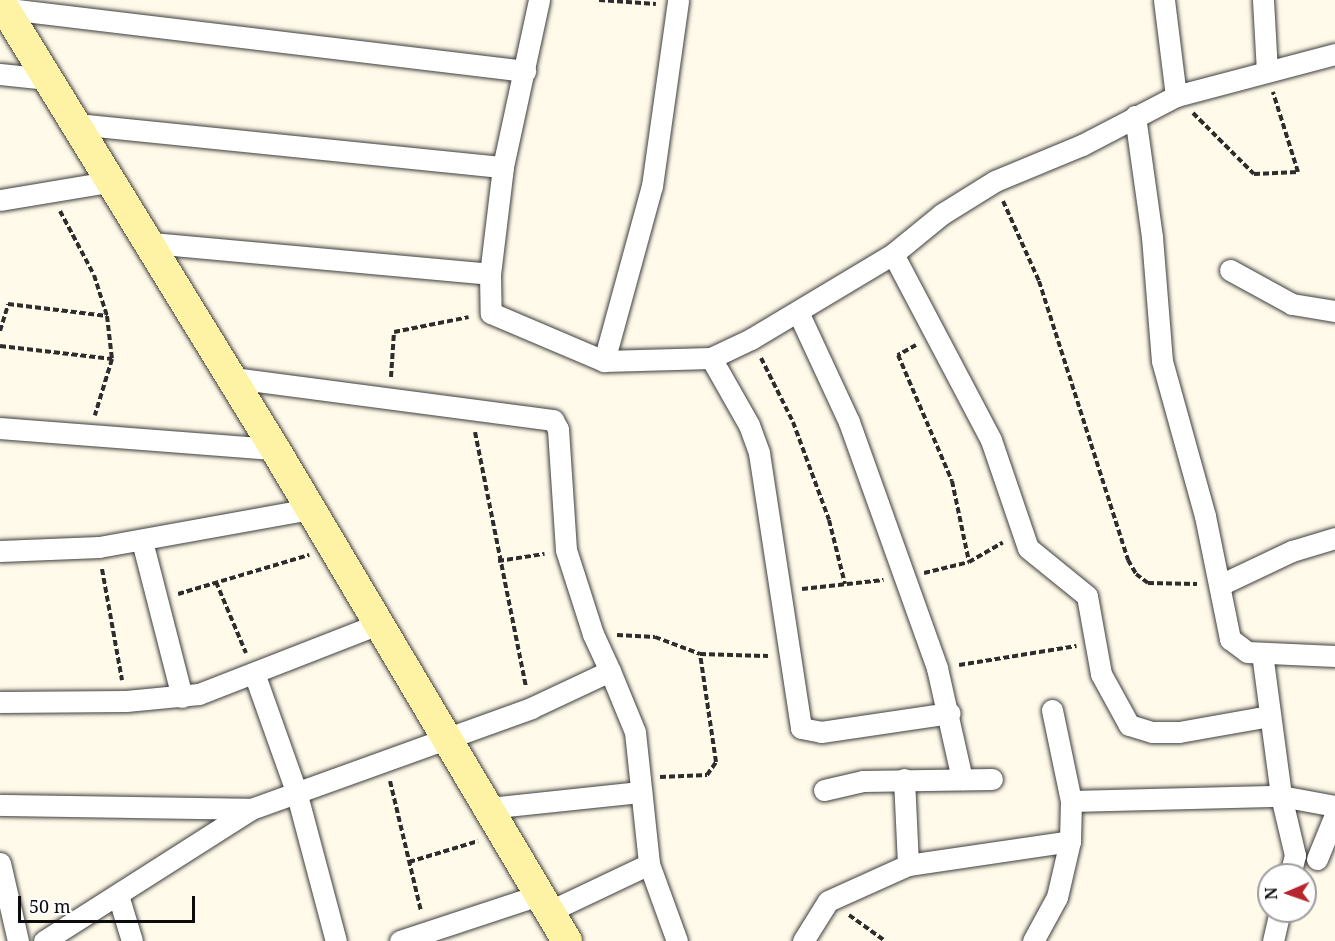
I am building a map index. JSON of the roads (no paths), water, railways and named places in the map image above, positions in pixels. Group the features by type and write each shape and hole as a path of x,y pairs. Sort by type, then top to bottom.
{"street":[{"path":"539,0 503,167 490,274 490,313 604,362 711,358 751,339 893,254 942,214 995,181 1082,145 1176,96 1335,54"},
{"path":"1164,0 1176,96"},
{"path":"1263,0 1267,71"},
{"path":"604,362 652,186 678,3"},
{"path":"2,6 525,71"},
{"path":"2,6 151,243 567,941"},
{"path":"0,74 48,79"},
{"path":"1135,116 1152,237 1162,361 1220,585 1233,645 1262,653 1335,656"},
{"path":"77,124 503,167"},
{"path":"0,200 48,189 113,181"},
{"path":"151,243 490,274"},
{"path":"893,254 937,332 991,440 1021,532 1037,556 1087,596 1093,642 1108,690 1129,725 1139,730 1179,732 1269,716"},
{"path":"1230,270 1292,304 1335,311"},
{"path":"798,312 849,422 937,668 950,713 962,779"},
{"path":"711,358 749,425 759,453 781,591 797,721 804,730 843,730 950,713"},
{"path":"232,378 550,417 556,423 567,550 593,634 635,732 650,864 677,941"},
{"path":"0,428 275,449"},
{"path":"0,551 99,547 311,509"},
{"path":"1220,585 1292,551 1335,538"},
{"path":"142,541 182,697"},
{"path":"0,702 126,701 182,697 255,673 379,624"},
{"path":"1262,653 1269,716 1292,863"},
{"path":"44,941 251,809 531,708 610,671"},
{"path":"255,673 296,791 336,941"},
{"path":"1034,941 1057,897 1070,841 1071,801 1052,710"},
{"path":"904,779 908,865"},
{"path":"824,790 863,780 992,779"},
{"path":"488,808 640,785"},
{"path":"1071,801 1281,796 1335,806"},
{"path":"0,805 251,809"},
{"path":"1309,863 1326,861 1335,815"},
{"path":"803,941 828,901 908,865 1070,841"},
{"path":"0,863 18,941"},
{"path":"400,941 429,938 544,904 650,864"},
{"path":"118,894 132,941"},
{"path":"1272,941 1277,923"}]}
